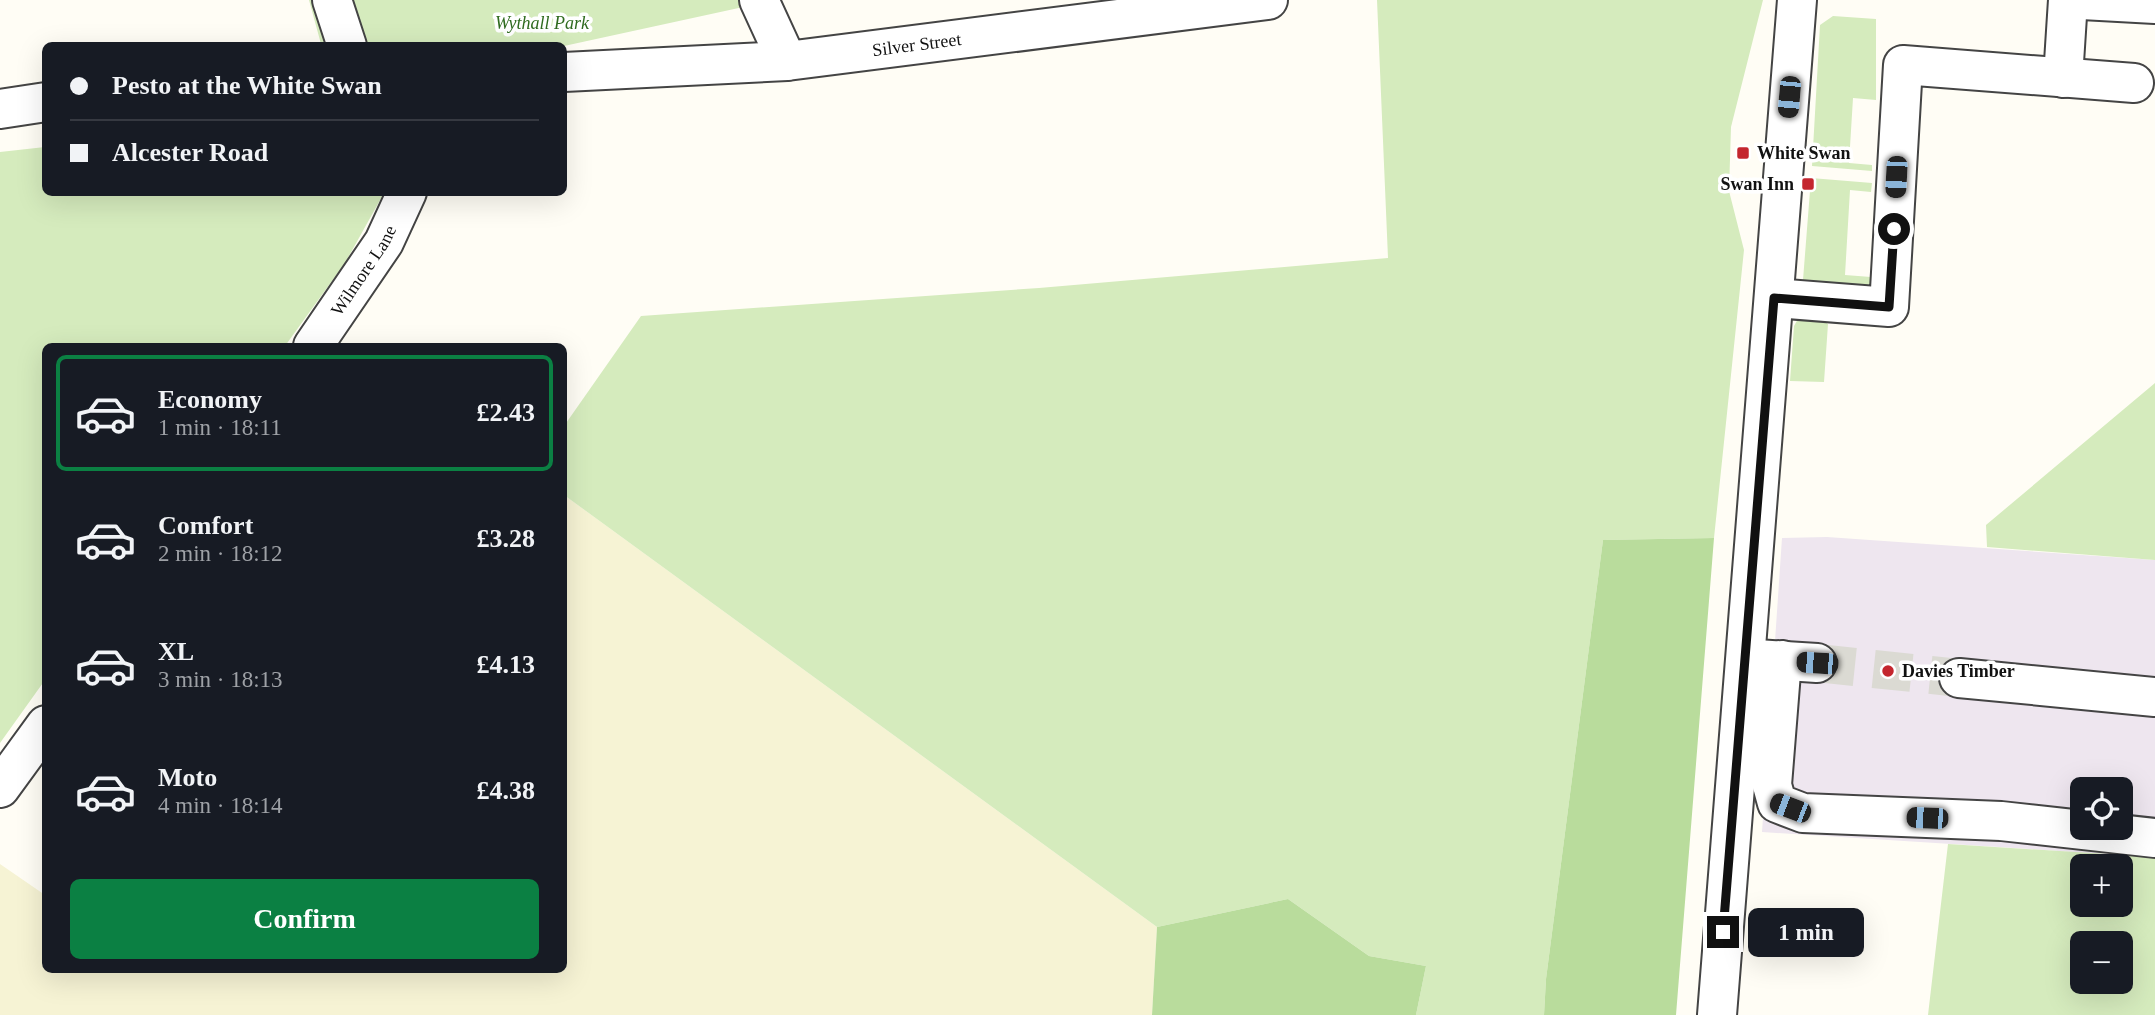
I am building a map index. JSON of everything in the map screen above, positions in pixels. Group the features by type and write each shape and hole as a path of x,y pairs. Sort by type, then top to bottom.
{"street":[{"path":"332,0 346,42"},
{"path":"759,0 787,61"},
{"name":"Silver Street","path":"567,72 787,61 1268,0"},
{"path":"1717,1015 1797,0"},
{"path":"2063,78 2068,0"},
{"path":"2082,0 2155,4"},
{"path":"1774,298 1889,307 1903,65 2134,83"},
{"path":"0,109 42,103"},
{"name":"Wilmore Lane","path":"315,343 384,242 405,196"},
{"path":"1744,658 1800,662 1772,785 1777,803 1803,813 2001,821 2155,838"},
{"path":"1959,678 2155,697"},
{"path":"0,788 42,730"}],"shaded area":[{"path":"567,497 1157,927 1152,1015 0,1015 0,864 42,893 42,973 567,973"},
{"path":"1827,537 2155,560 2155,857 1762,832 1782,538"}],"green space":[{"name":"Wythall Park","path":"309,0 776,0 567,45 567,42 320,42"},
{"path":"1377,0 1763,0 1731,127 1729,191 1744,250 1714,538 1603,540 1546,979 1544,1015 1416,1015 1426,966 1369,956 1288,899 1157,927 567,497 567,422 641,316 1039,288 1388,258"},
{"path":"1833,16 1876,19 1876,100 1853,98 1849,163 1872,165 1872,171 1812,166 1820,25"},
{"path":"42,147 42,196 382,196 345,263 287,343 42,343 42,684 0,743 0,152"},
{"path":"1811,178 1872,183 1871,192 1850,190 1845,275 1871,277 1870,288 1807,284 1803,280"},
{"path":"1798,319 1821,319 1828,324 1824,382 1790,381 1794,326"},
{"path":"2155,383 2155,560 1987,547 1986,525"},
{"path":"1714,538 1676,1015 1544,1015 1546,979 1603,540"},
{"path":"1948,844 2107,854 2070,854 2070,917 2133,917 2133,856 2155,857 2155,1015 1928,1015"},
{"path":"1288,899 1369,956 1426,966 1416,1015 1152,1015 1157,927"}],"tunnel":[{"path":"1817,663 1959,678"}],"place":[{"name":"White Swan","path":"1743,153"},
{"name":"Swan Inn","path":"1808,184"},
{"name":"Davies Timber","path":"1888,671"}],"route":[{"path":"1723,932 1774,298 1889,307 1894,229"}]}
